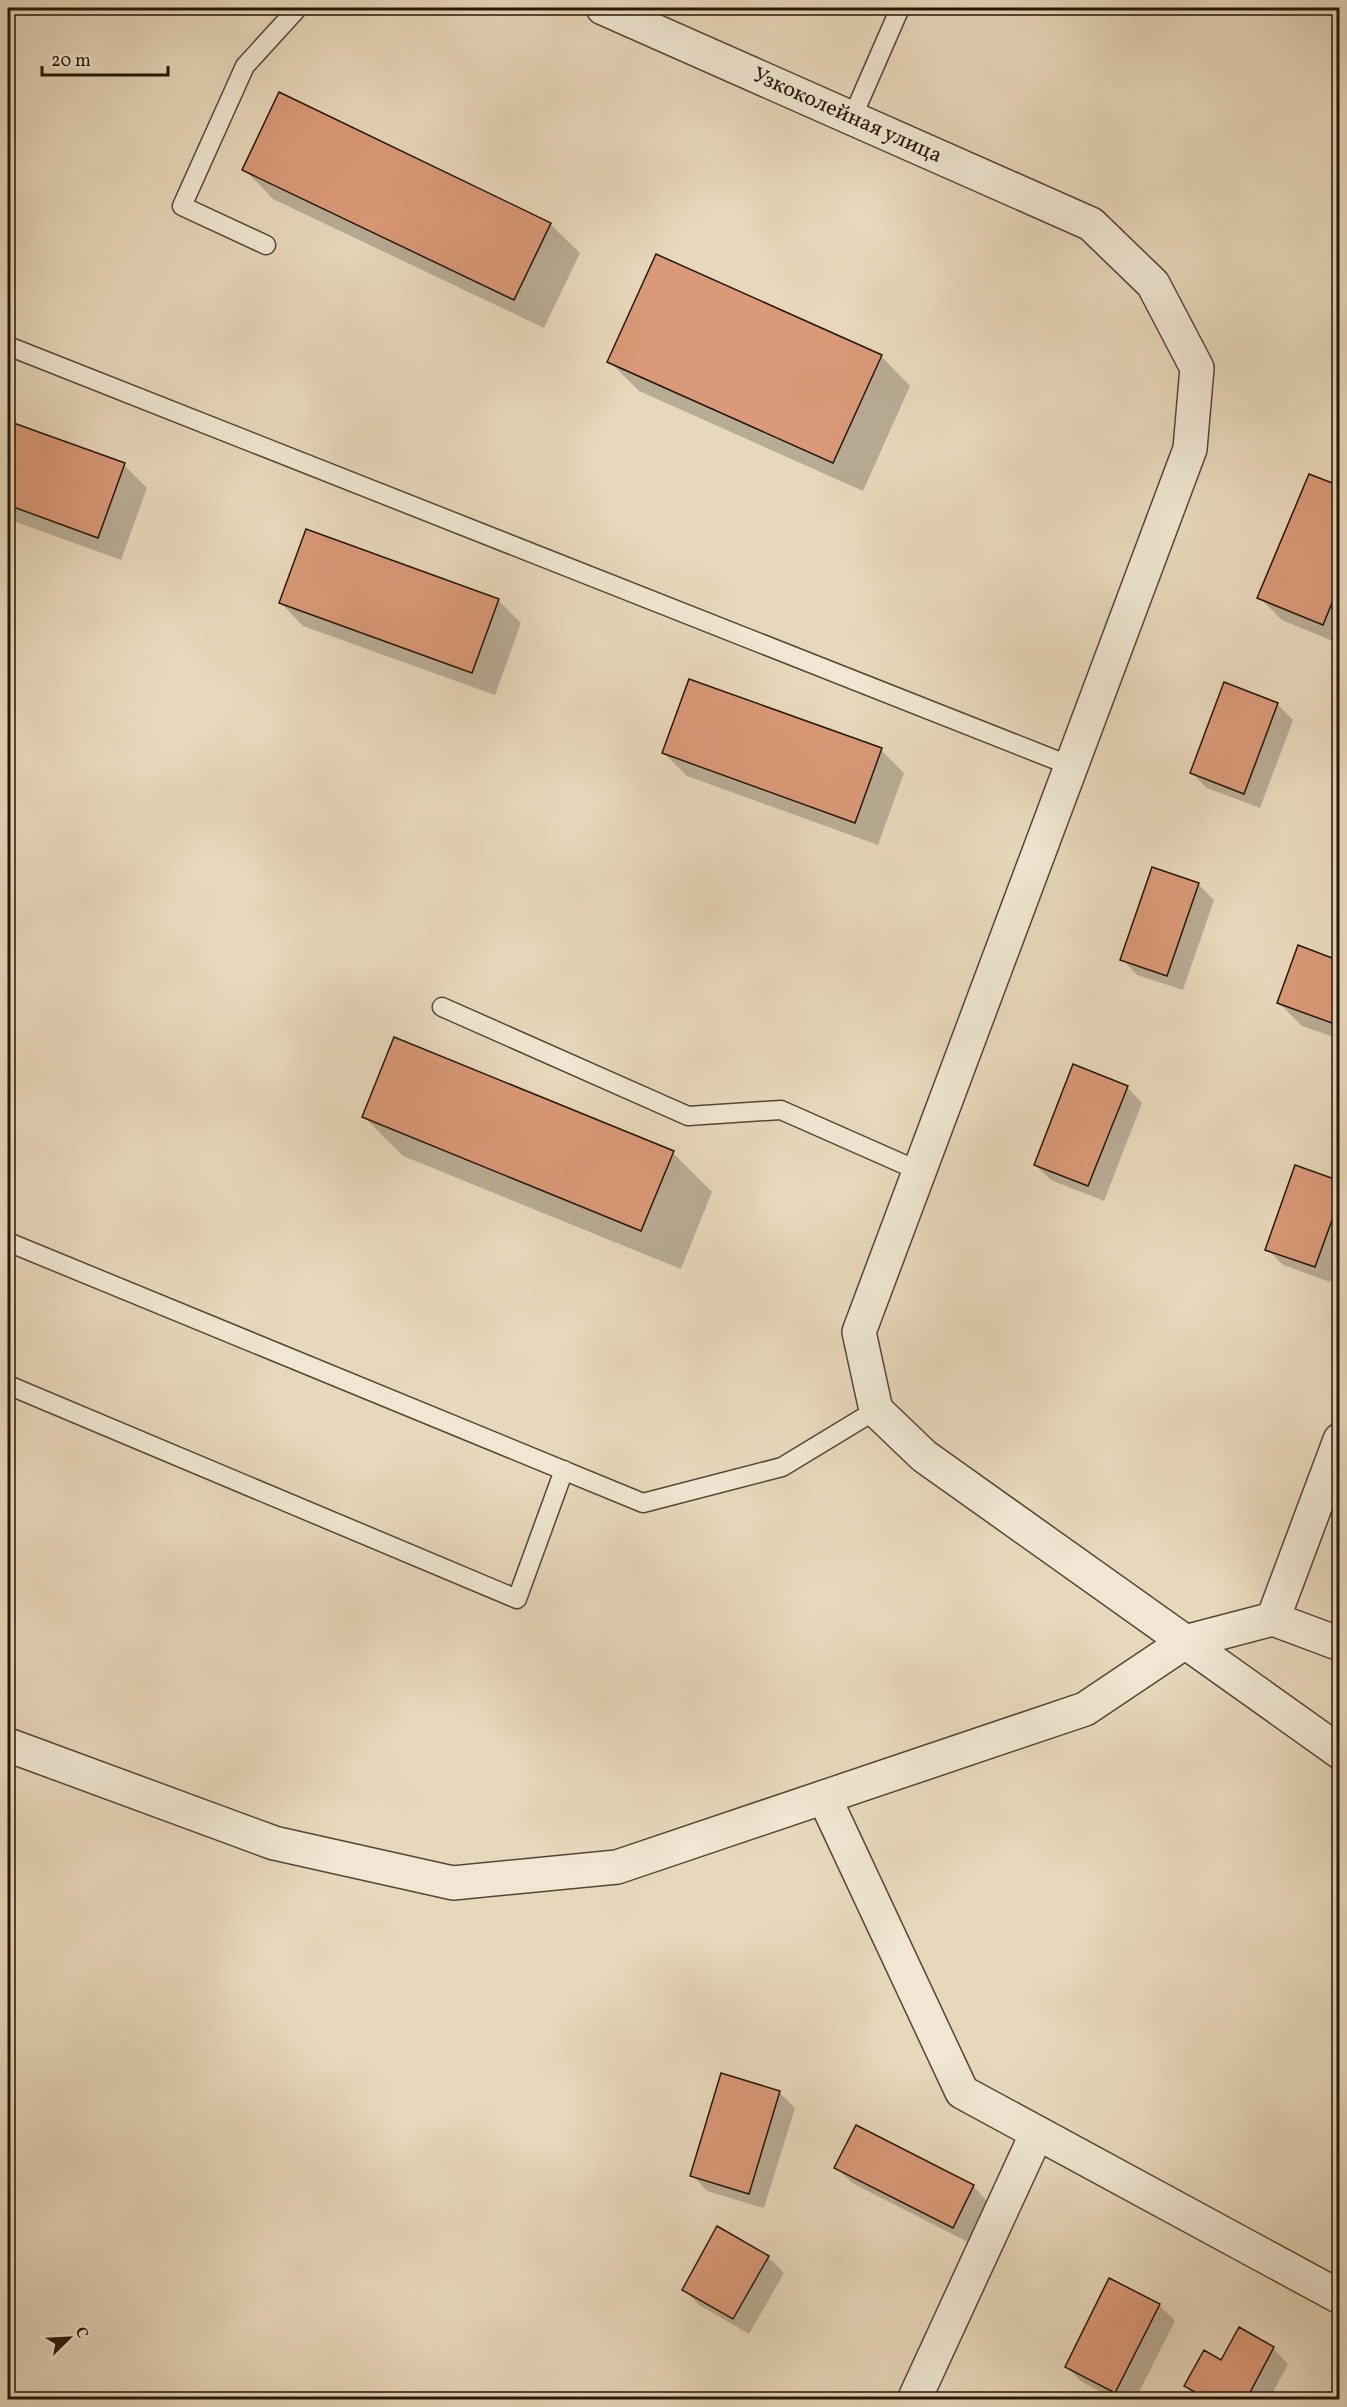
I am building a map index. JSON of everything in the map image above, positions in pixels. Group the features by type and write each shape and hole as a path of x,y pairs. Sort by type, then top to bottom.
{"street":[{"name":"Узкоколейная улица","path":"603,8 1091,224 1153,284 1197,368 1191,449 1071,766"},
{"path":"1071,766 859,1332 876,1410 924,1456 1340,1752"},
{"path":"1273,1619 1340,1440"},
{"path":"8,1745 274,1844 453,1883 617,1867 1085,1709 1185,1642 1273,1619 1340,1644"},
{"path":"824,1797 962,2092 1340,2297"},
{"path":"914,2400 1036,2133"}],"lane":[{"path":"266,245 182,206 245,66 298,8"},
{"path":"852,118 900,8"},
{"path":"8,346 1071,766"},
{"path":"442,1007 688,1116 781,1110 919,1171"},
{"path":"8,1242 643,1503 782,1467 876,1410"},
{"path":"8,1385 517,1599 564,1470"}],"building":[{"path":"279,92 551,223 514,300 242,170"},
{"path":"656,254 882,355 833,463 607,362"},
{"path":"8,421 125,463 98,538 8,505"},
{"path":"1309,474 1340,486 1340,583 1323,625 1257,598"},
{"path":"306,529 499,599 472,673 279,603"},
{"path":"689,679 882,748 855,823 662,753"},
{"path":"1224,682 1278,703 1244,794 1190,773"},
{"path":"1152,867 1199,883 1167,976 1120,960"},
{"path":"1298,945 1340,961 1340,1026 1277,1003"},
{"path":"394,1037 674,1151 641,1231 362,1117"},
{"path":"1073,1064 1128,1086 1088,1186 1034,1165"},
{"path":"1295,1165 1340,1181 1340,1198 1315,1267 1265,1250"},
{"path":"721,2073 780,2091 749,2194 690,2176"},
{"path":"856,2125 974,2185 953,2228 834,2168"},
{"path":"717,2226 769,2256 733,2319 682,2290"},
{"path":"1109,2278 1160,2304 1115,2393 1065,2367"},
{"path":"1239,2327 1274,2347 1246,2400 1209,2400 1184,2386 1204,2350 1221,2360"}]}
